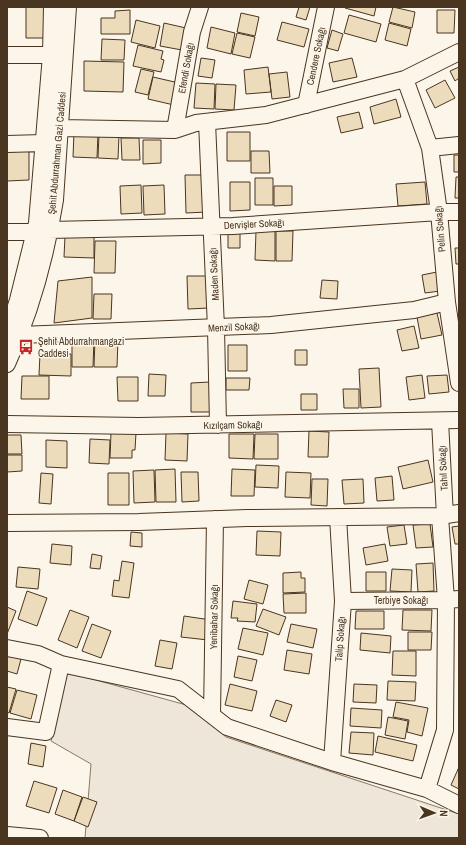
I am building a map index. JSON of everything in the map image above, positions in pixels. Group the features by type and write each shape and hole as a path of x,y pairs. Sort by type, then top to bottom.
{"street":[{"name":"Şehit Abdurrahman Gazi Caddesi","path":"42,231 37,223 51,55 52,7"},
{"name":"Şehit Abdurrahman Gazi Caddesi","path":"7,364 11,335 34,293 42,231 55,200 68,7"},
{"name":"Efendi Sokağı","path":"175,130 192,32 200,7"},
{"name":"Cendere Sokağı","path":"306,105 326,7"},
{"path":"7,144 43,143 60,128 175,130 196,123 266,115 405,79 459,52"},
{"path":"7,55 51,55"},
{"name":"Pelin Sokağı","path":"405,79 430,148 439,212 446,302 455,321 459,382"},
{"name":"Maden Sokağı","path":"207,122 216,328 218,425"},
{"path":"430,148 459,145"},
{"name":"Dervişler Sokağı","path":"7,232 212,225 233,226 439,212 459,212"},
{"name":"Menzil Sokağı","path":"11,335 271,325 414,310 446,302"},
{"name":"Kızılçam Sokağı","path":"7,424 140,426 459,420"},
{"name":"Tahıl Sokağı","path":"427,789 445,730 452,599 448,515 440,421"},
{"path":"7,523 139,522 215,519 448,515"},
{"name":"Talip Sokağı","path":"332,762 343,600 338,517"},
{"name":"Yenibahar Sokağı","path":"212,715 215,519"},
{"name":"Terbiye Sokağı","path":"343,600 452,599"},
{"path":"7,648 38,654 61,664 178,689 227,727 332,762 427,789 459,805"},
{"path":"7,726 46,732 61,664"},
{"path":"7,822 35,838"},
{"path":"7,835 35,838"}],"shaded area":[{"path":"67,672 190,706 226,737 459,814 459,838 85,838 91,764 51,741"}],"building":[{"path":"26,7 47,7 47,38 26,38"},
{"path":"299,7 310,7 306,20 296,17"},
{"path":"376,7 374,16 345,8"},
{"path":"393,7 415,12 412,28 389,22"},
{"path":"130,10 130,34 101,34 101,18 115,18 115,11"},
{"path":"437,10 455,10 454,33 437,33"},
{"path":"241,13 259,17 255,36 237,32"},
{"path":"349,15 381,24 376,42 344,33"},
{"path":"136,20 160,26 155,48 131,42"},
{"path":"282,22 309,29 304,47 277,40"},
{"path":"164,23 186,28 182,50 160,46"},
{"path":"389,23 411,29 407,46 385,40"},
{"path":"211,27 235,33 231,54 207,48"},
{"path":"332,30 343,34 338,51 327,48"},
{"path":"237,33 255,37 250,58 232,54"},
{"path":"102,39 125,40 124,60 101,60"},
{"path":"138,45 163,51 161,59 164,60 161,72 133,66"},
{"path":"201,58 215,60 212,78 198,76"},
{"path":"352,58 357,77 333,82 329,63"},
{"path":"84,61 124,62 123,92 84,91"},
{"path":"268,67 271,92 246,94 244,70"},
{"path":"459,67 459,78 455,81 450,71"},
{"path":"141,69 154,72 148,95 135,92"},
{"path":"287,72 290,97 272,99 269,74"},
{"path":"153,77 179,83 174,105 148,99"},
{"path":"445,80 455,98 435,108 426,90"},
{"path":"196,83 215,84 214,109 194,108"},
{"path":"216,84 236,85 234,110 215,109"},
{"path":"396,99 401,117 374,124 370,107"},
{"path":"359,112 363,128 341,133 337,117"},
{"path":"74,132 98,133 97,158 73,157"},
{"path":"227,132 250,132 250,161 227,161"},
{"path":"99,134 119,135 118,159 98,158"},
{"path":"121,138 139,138 140,160 122,160"},
{"path":"143,140 161,140 161,163 143,164"},
{"path":"29,151 29,180 7,181 7,152"},
{"path":"251,151 269,151 270,173 251,173"},
{"path":"454,155 459,155 459,172 454,172"},
{"path":"185,175 206,175 207,212 186,213"},
{"path":"456,177 459,177 459,198 455,198"},
{"path":"255,178 273,178 273,205 255,205"},
{"path":"230,182 250,182 250,210 230,211"},
{"path":"425,182 427,204 398,206 396,184"},
{"path":"141,185 142,213 121,214 120,186"},
{"path":"164,185 165,214 144,215 143,186"},
{"path":"274,186 292,186 292,205 274,206"},
{"path":"256,231 275,231 275,261 255,260"},
{"path":"276,231 293,231 292,261 276,261"},
{"path":"228,232 240,232 240,248 228,248"},
{"path":"65,236 94,236 94,258 64,257"},
{"path":"95,241 116,241 115,273 94,273"},
{"path":"455,248 459,248 459,264 456,264"},
{"path":"437,272 440,291 425,293 422,275"},
{"path":"187,276 208,276 209,308 188,309"},
{"path":"92,277 92,318 54,323 58,281"},
{"path":"322,280 338,281 337,299 320,298"},
{"path":"94,294 112,294 111,319 93,319"},
{"path":"437,313 442,335 421,339 417,317"},
{"path":"414,326 419,348 402,351 397,330"},
{"path":"72,339 94,339 93,367 72,367"},
{"path":"95,339 118,339 117,367 94,367"},
{"path":"228,345 247,345 247,371 228,371"},
{"path":"295,350 307,350 307,365 295,365"},
{"path":"40,354 71,354 71,376 39,375"},
{"path":"379,368 381,407 361,408 359,369"},
{"path":"149,374 166,375 165,396 148,396"},
{"path":"422,375 425,398 409,400 406,377"},
{"path":"447,375 449,392 429,394 427,376"},
{"path":"22,376 49,376 49,399 21,399"},
{"path":"117,377 138,377 138,401 118,401"},
{"path":"226,378 250,378 249,390 226,390"},
{"path":"210,382 211,412 191,412 191,383"},
{"path":"343,389 359,389 359,408 344,408"},
{"path":"301,394 317,394 317,410 301,410"},
{"path":"309,431 329,432 328,457 308,457"},
{"path":"111,433 136,433 135,450 132,450 132,458 110,458"},
{"path":"166,433 188,434 187,461 165,460"},
{"path":"229,434 254,434 253,459 229,458"},
{"path":"255,434 278,434 278,459 254,459"},
{"path":"7,435 21,435 22,454 7,454"},
{"path":"90,439 110,440 109,464 89,463"},
{"path":"46,440 67,441 67,468 46,467"},
{"path":"7,455 22,455 22,471 7,472"},
{"path":"428,460 433,482 403,489 398,467"},
{"path":"256,465 279,466 278,488 255,487"},
{"path":"175,469 176,502 156,502 155,470"},
{"path":"232,469 255,470 254,496 231,496"},
{"path":"154,470 155,502 134,503 133,471"},
{"path":"181,472 198,472 199,501 182,502"},
{"path":"286,472 311,473 310,498 285,497"},
{"path":"41,473 53,474 51,504 39,503"},
{"path":"108,473 129,473 129,505 108,505"},
{"path":"392,476 394,500 377,501 375,478"},
{"path":"312,479 328,479 327,506 311,505"},
{"path":"363,479 364,503 344,504 342,480"},
{"path":"430,524 433,547 416,548 413,525"},
{"path":"404,525 407,544 390,546 387,527"},
{"path":"459,526 459,544 455,544 452,527"},
{"path":"257,531 281,532 280,556 256,555"},
{"path":"131,532 142,533 142,547 130,546"},
{"path":"52,544 72,546 71,565 50,563"},
{"path":"385,544 388,561 366,565 363,548"},
{"path":"92,554 102,556 100,569 90,568"},
{"path":"122,561 134,563 129,598 112,596 114,580 119,581"},
{"path":"433,563 434,591 418,592 416,564"},
{"path":"18,567 40,569 38,589 16,587"},
{"path":"392,569 412,570 411,592 390,591"},
{"path":"301,572 301,578 305,578 305,592 283,593 283,573"},
{"path":"366,572 386,572 386,591 366,591"},
{"path":"249,580 268,585 263,604 244,599"},
{"path":"27,591 47,598 37,626 18,619"},
{"path":"306,593 306,613 284,613 283,594"},
{"path":"233,601 257,604 255,622 237,621 238,618 231,618"},
{"path":"7,607 16,611 7,634"},
{"path":"263,609 286,617 279,635 256,626"},
{"path":"70,610 89,617 77,648 58,640"},
{"path":"403,610 432,610 431,631 402,630"},
{"path":"356,611 384,611 384,629 355,629"},
{"path":"184,616 211,620 208,640 181,637"},
{"path":"92,624 111,631 101,658 82,651"},
{"path":"291,624 317,629 313,648 287,642"},
{"path":"243,628 268,633 263,655 238,649"},
{"path":"408,632 432,632 431,650 408,650"},
{"path":"361,633 391,636 390,653 360,650"},
{"path":"160,640 177,643 172,669 155,666"},
{"path":"287,650 312,654 309,674 284,670"},
{"path":"393,651 416,651 416,676 392,675"},
{"path":"7,655 21,659 17,674 7,671"},
{"path":"238,656 257,660 252,681 234,677"},
{"path":"388,681 416,682 415,701 387,700"},
{"path":"230,684 257,691 252,711 225,705"},
{"path":"354,684 377,685 376,703 353,702"},
{"path":"7,687 16,689 9,713 7,712"},
{"path":"17,690 37,695 31,719 10,713"},
{"path":"276,700 292,705 286,722 270,716"},
{"path":"396,702 428,708 422,736 407,732 409,720 393,717"},
{"path":"351,708 382,710 381,728 350,726"},
{"path":"388,717 408,721 405,739 385,735"},
{"path":"351,732 374,733 373,755 349,753"},
{"path":"378,736 417,745 413,761 375,752"},
{"path":"31,743 46,746 43,767 28,764"},
{"path":"459,767 459,789 451,785"},
{"path":"34,781 57,788 49,813 26,806"},
{"path":"63,790 82,797 74,821 55,814"},
{"path":"83,797 97,802 88,827 74,821"}],"place":[{"name":"Şehit Abdurrahmangazi Caddesi","path":"26,347"}]}
